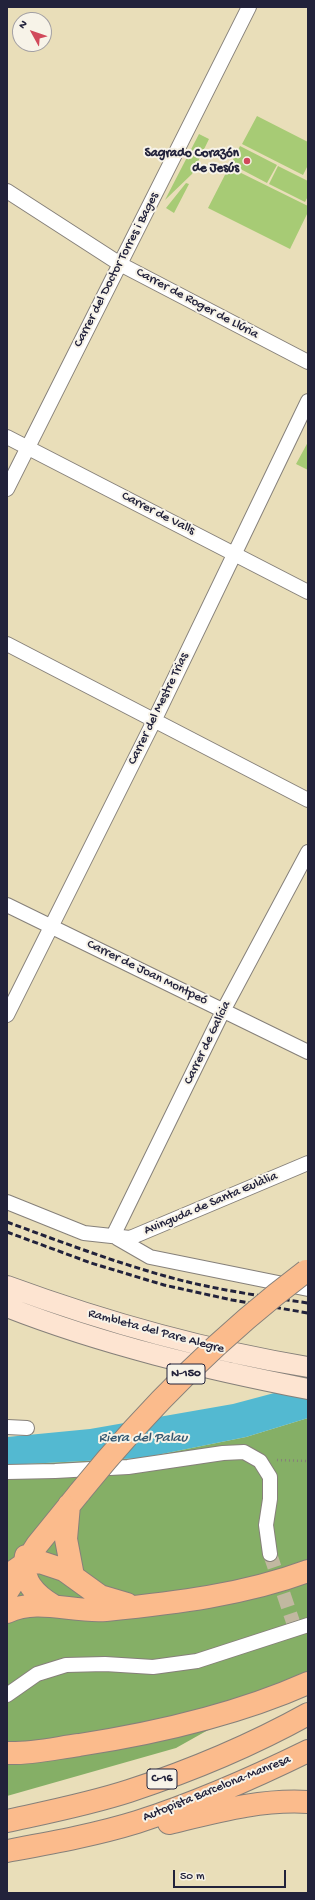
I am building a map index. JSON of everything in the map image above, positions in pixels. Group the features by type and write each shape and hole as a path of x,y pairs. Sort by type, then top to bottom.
{"main road":[{"name":"N-150","path":"13,1567 72,1494 202,1358 258,1308 304,1271"},
{"name":"Rambleta del Pare Alegre","path":"7,1286 57,1304 166,1337 254,1358 308,1367"},
{"name":"Rambleta del Pare Alegre","path":"7,1307 119,1345 207,1368 303,1388"},
{"name":"N-150","path":"7,1592 13,1567 39,1520 72,1494"},
{"path":"72,1494 66,1539 73,1576"},
{"path":"13,1567 40,1562 53,1565 73,1576 100,1596 132,1606"},
{"path":"13,1567 25,1576 31,1588 43,1600 54,1606"},
{"path":"7,1612 24,1606 54,1606 104,1610 189,1601 266,1585 308,1571"},
{"path":"7,1753 59,1748 126,1738 214,1716 279,1696 308,1684"},
{"name":"C-16","path":"7,1821 65,1808 128,1791 177,1773 242,1746 308,1714"},
{"name":"Autopista Barcelona-Manresa","path":"7,1851 81,1836 137,1822 188,1804 260,1774 308,1751"},
{"path":"81,1836 132,1832 247,1805 272,1802 308,1802"}],"street":[{"name":"Carrer del Doctor Torres i Bages","path":"7,489 249,7"},
{"name":"Carrer de Roger de Llúria","path":"7,190 120,264 308,362"},
{"name":"Carrer del Mestre Trias","path":"7,1014 154,721 308,401"},
{"name":"Carrer de Valls","path":"7,437 308,592"},
{"path":"7,644 308,800"},
{"name":"Carrer de Galícia","path":"114,1236 223,1011 308,852"},
{"name":"Carrer de Joan Montpeó","path":"7,905 308,1052"},
{"name":"Avinguda de Santa Eulàlia","path":"7,1202 84,1233 130,1238 308,1163"},
{"path":"114,1236 150,1257 304,1271"},
{"path":"7,1427 27,1428"},
{"path":"7,1472 128,1467 223,1453 244,1452 260,1460 270,1477 270,1499 266,1525 270,1554"},
{"path":"7,1695 37,1674 66,1665 106,1664 153,1667 197,1661 294,1626 308,1625"}],"path":[{"path":"260,1460 308,1461"}],"green space":[{"path":"257,116 308,142 308,165 303,175 242,144"},
{"path":"199,134 209,139 192,174 165,200"},
{"path":"240,146 277,165 267,183 231,164"},
{"path":"278,166 308,181 308,196 305,202 269,184"},
{"path":"229,167 308,206 308,212 290,249 208,208"},
{"path":"186,183 189,184 174,213 166,208"},
{"path":"308,442 308,470 296,464"},
{"path":"308,1418 308,1674 176,1748 7,1796 7,1465 142,1458 246,1437"}],"water":[{"name":"Riera del Palau","path":"308,1384 308,1418 246,1437 142,1458 7,1465 7,1437 90,1429 233,1404"}],"tunnel":[{"path":"270,1554 293,1622"}],"railway":[{"path":"7,1222 105,1257 182,1281 254,1295 308,1303"},
{"path":"7,1232 91,1263 164,1285 232,1300 308,1313"}],"place":[{"name":"Sagrado Corazón de Jesús","path":"247,161"}]}
